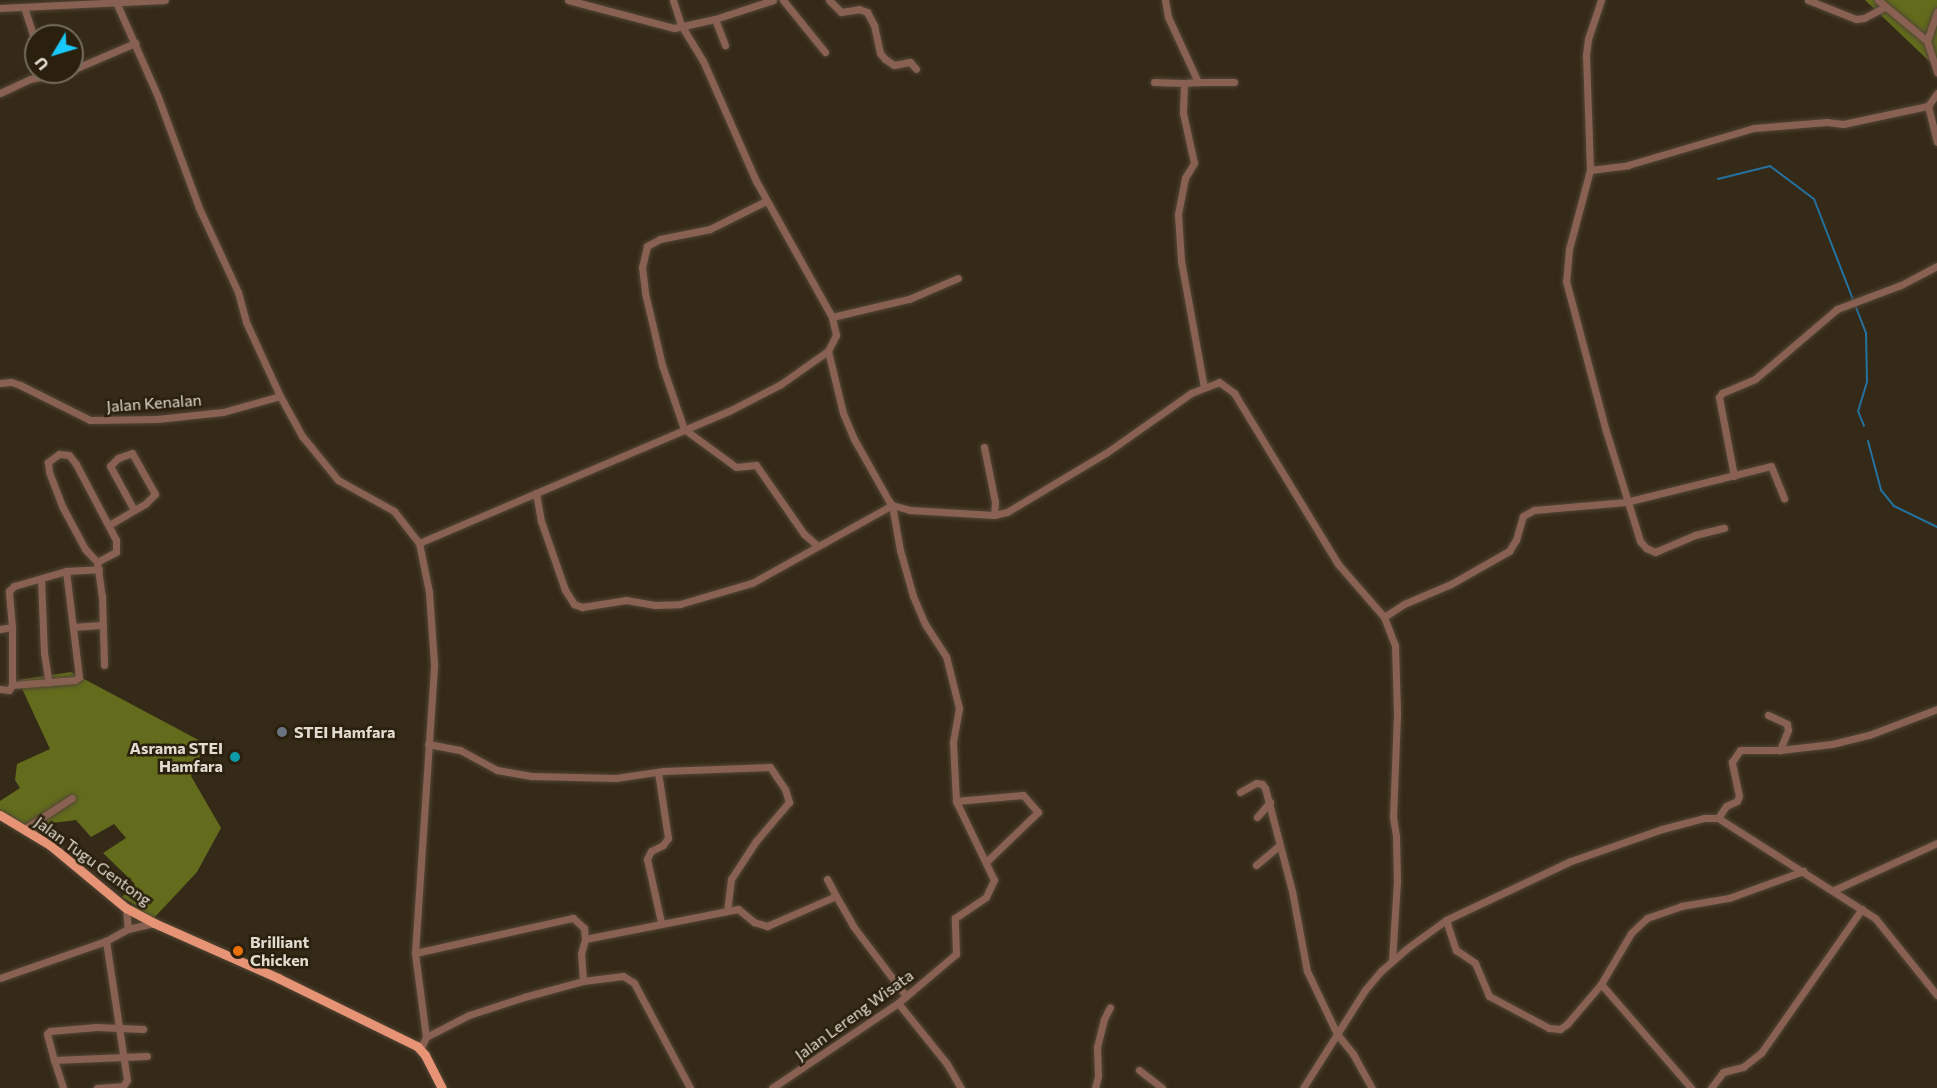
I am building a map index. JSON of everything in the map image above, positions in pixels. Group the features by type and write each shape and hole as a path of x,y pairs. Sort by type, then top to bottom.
{"main road":[{"name":"Jalan Tugu Gentong","path":"0,815 51,845 126,908 154,923 278,978 420,1050"},
{"path":"420,1050 442,1088"}],"street":[{"path":"0,8 165,0"},
{"path":"568,0 658,26 674,28 716,19 773,0"},
{"path":"419,543 729,411 781,384 828,351 836,335 832,316 766,201 703,61 681,25 673,0"},
{"path":"783,0 825,52"},
{"path":"829,0 841,12 859,9 867,12 874,25 880,53 885,59 894,65 910,62 916,69"},
{"path":"1165,0 1175,36 1198,82"},
{"path":"1601,0 1588,39 1586,55 1590,170 1569,249 1566,281 1626,502 1640,541 1646,548 1655,552 1695,535 1724,528"},
{"path":"1808,0 1856,19 1864,18 1885,7"},
{"path":"1878,0 1927,40 1937,72"},
{"path":"116,2 164,111 175,148 199,208 238,292 246,322 280,396 302,436 327,470 345,485 371,496 394,511 419,543 433,624 434,664 415,953 426,1037 420,1050"},
{"path":"24,7 30,24"},
{"path":"1927,40 1937,12"},
{"path":"716,19 725,45"},
{"path":"84,65 135,43"},
{"path":"0,93 24,81"},
{"path":"1154,82 1234,82"},
{"path":"1184,83 1183,113 1194,163 1185,177 1178,214 1181,261 1204,387"},
{"path":"1590,170 1628,165 1754,128 1827,122 1843,124 1928,106 1937,93"},
{"path":"1928,106 1937,142"},
{"path":"766,201 710,229 660,239 647,246 642,267 651,323 684,429 736,467 756,465 804,534 818,546"},
{"path":"1734,476 1719,397 1722,393 1755,379 1845,304 1901,285 1937,266"},
{"path":"832,316 909,299 958,278"},
{"path":"828,351 848,426 871,472 892,505 898,542 911,589 925,624 946,656 959,708 954,742 956,801 987,861 1038,812 1019,794 956,801"},
{"name":"Jalan Kenalan","path":"0,383 10,382 20,385 90,420 157,419 223,412 280,396"},
{"path":"536,493 541,521 560,577 570,599 578,606 626,600 655,605 680,604 752,583 892,505 910,510 994,515 1017,508 1106,453 1184,397 1219,382 1234,393 1338,564 1384,617 1395,645 1397,714 1393,817 1397,881 1392,960"},
{"path":"984,447 994,502 994,515"},
{"path":"0,689 9,690 12,685 10,590 66,571 98,565 109,558 117,548 109,525 69,455 63,453 50,459 49,472 62,506 85,549 98,565 102,596 101,624 104,665"},
{"path":"109,525 134,510 150,500 155,492 132,453 118,458 110,466 134,510"},
{"path":"1384,617 1404,604 1451,584 1509,551 1516,540 1521,520 1529,512 1626,502 1771,466 1784,498"},
{"path":"12,685 49,684 75,680 79,677 66,571"},
{"path":"41,579 44,653 49,684"},
{"path":"73,627 101,624"},
{"path":"0,629 12,627"},
{"path":"1718,818 1726,806 1737,801 1739,796 1732,766 1736,753 1745,748 1780,750 1832,744 1869,735 1937,709"},
{"path":"1768,715 1787,724 1788,730 1780,750"},
{"path":"428,744 460,750 497,770 532,776 616,778 658,771 763,765 774,769 789,799 787,806 756,841 731,879 727,910"},
{"path":"658,771 668,838 663,845 651,851 647,859 661,922"},
{"path":"1240,792 1247,787 1262,783 1270,802 1279,846 1292,891 1307,971 1337,1034 1353,1054 1372,1088"},
{"path":"24,829 72,798"},
{"path":"1257,817 1270,802"},
{"path":"1303,1088 1365,990 1392,960 1446,920 1571,861 1662,829 1704,818 1718,818 1862,909 1885,928 1937,995"},
{"path":"1834,890 1937,843"},
{"path":"1256,865 1279,846"},
{"name":"Jalan Lereng Wisata","path":"772,1088 898,1003 956,954 955,918 976,905 994,885 993,872 987,861"},
{"path":"1446,920 1456,950 1475,963 1489,996 1549,1028 1563,1028 1601,984 1631,933 1647,918 1682,906 1729,898 1803,871"},
{"path":"826,879 853,926 906,996"},
{"path":"585,939 661,922 738,909 754,922 767,926 836,896"},
{"path":"126,908 128,929"},
{"path":"1711,1088 1724,1072 1743,1067 1761,1053 1862,909"},
{"path":"415,953 573,918 584,928 585,939 581,954 583,981"},
{"path":"0,978 106,942 128,929 154,923"},
{"path":"98,1088 126,1084 106,942"},
{"path":"426,1037 469,1015 583,981 623,976 631,980 690,1088"},
{"path":"1601,984 1691,1088"},
{"path":"898,1003 947,1064 961,1088"},
{"path":"1095,1088 1098,1076 1097,1047 1104,1018 1110,1007"},
{"path":"63,1088 47,1034 50,1031 96,1027 143,1029"},
{"path":"54,1060 147,1056"},
{"path":"1139,1070 1162,1088"}],"green space":[{"path":"1865,0 1937,0 1937,62 1930,62"},
{"path":"71,672 206,744 191,776 221,828 197,872 153,919 126,903 144,910 122,897 135,884 103,853 126,838 114,824 91,837 76,820 53,823 36,834 0,813 0,801 20,788 15,780 17,764 50,749 18,680"}],"waterway":[{"path":"1718,179 1770,166 1814,199 1866,333 1867,382 1858,411 1864,426"},
{"path":"1868,441 1881,490 1894,506 1937,527"}],"place":[{"name":"STEI Hamfara","path":"282,732"},
{"name":"Asrama STEI Hamfara","path":"235,757"},
{"name":"Brilliant Chicken","path":"238,951"}]}
